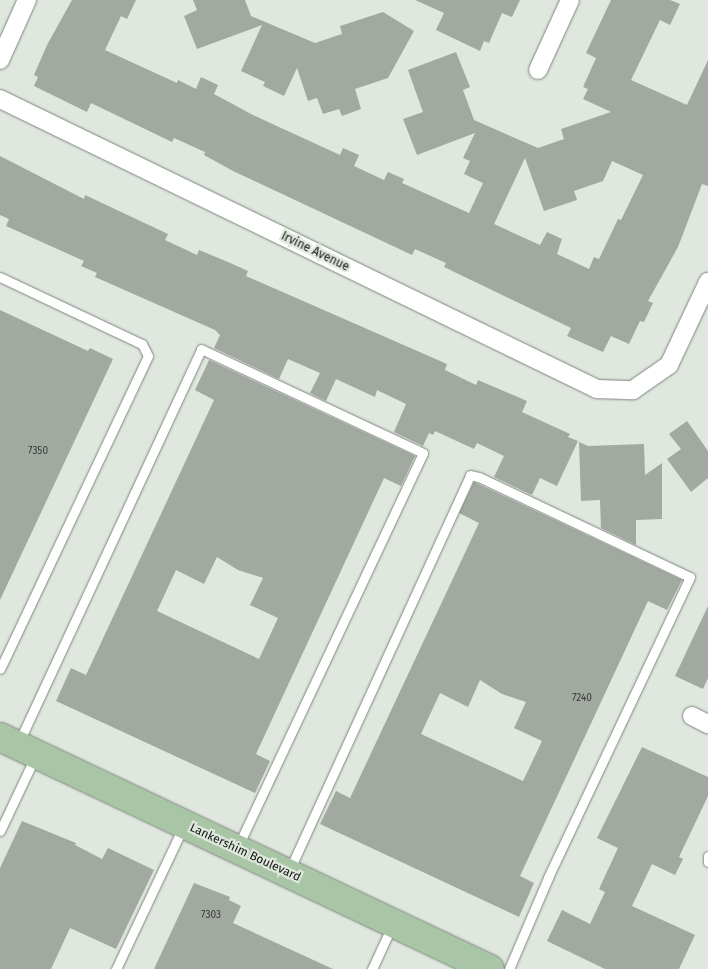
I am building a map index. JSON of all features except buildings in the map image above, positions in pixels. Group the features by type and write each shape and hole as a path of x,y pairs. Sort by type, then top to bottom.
{"main road":[{"name":"Lankershim Boulevard","path":"12,746 184,824 490,969"}],"street":[{"path":"0,60 27,0"},
{"path":"538,70 570,0"},
{"name":"Irvine Avenue","path":"0,99 597,389 633,390 669,365 708,282"},
{"path":"692,716 708,724"}],"lane":[{"path":"0,277 142,344 148,356 0,670"},
{"path":"0,831 12,746 201,349 423,452 237,849"},
{"path":"288,873 470,475 478,477 690,577 548,878 509,969"},
{"path":"116,969 184,824"},
{"path":"708,856 708,862"},
{"path":"372,969 393,923"}]}
